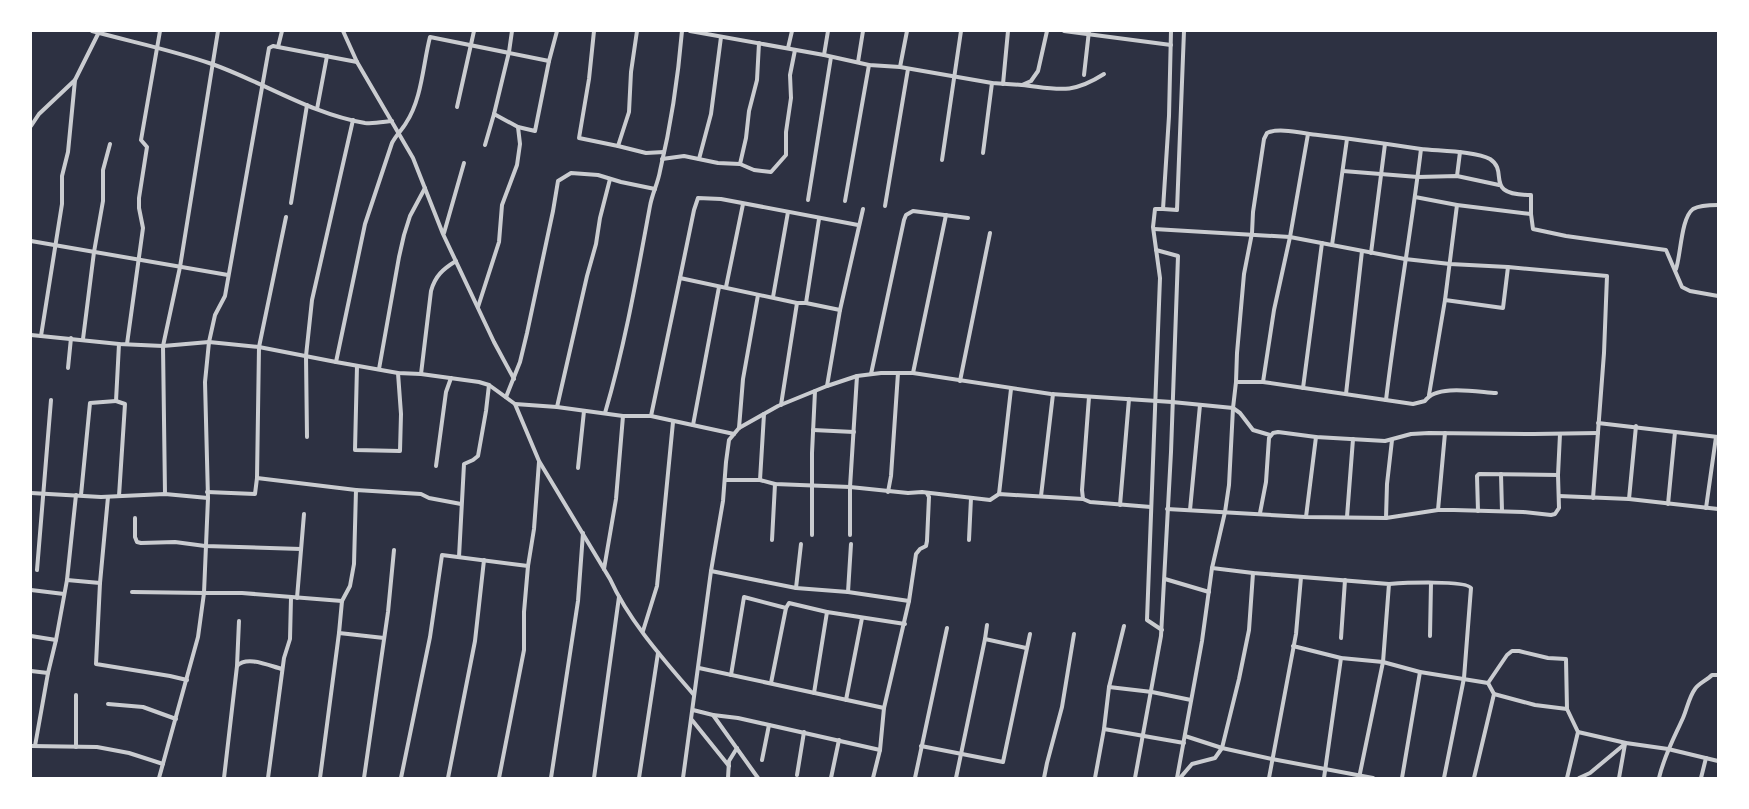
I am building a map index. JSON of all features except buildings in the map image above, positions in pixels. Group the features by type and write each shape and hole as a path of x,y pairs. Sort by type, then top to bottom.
{"street":[{"path":"92,31 157,47 212,64 317,109 353,120 366,123 392,121"},
{"path":"127,344 143,228 139,208 139,198 147,147 141,140 160,31"},
{"path":"165,494 163,346 180,267 218,31"},
{"path":"278,47 282,31"},
{"path":"343,31 357,62 413,158 443,234 494,342 514,379"},
{"path":"336,362 365,224 392,143 398,132 406,123 416,100 431,31"},
{"path":"457,107 474,31"},
{"path":"485,146 509,52 512,31"},
{"path":"494,114 518,127 536,130 549,61 557,31"},
{"path":"594,31 579,138 646,153 664,152"},
{"path":"618,146 629,112 631,72 637,31"},
{"path":"605,413 622,347 637,279 650,204 664,152 677,82 682,31"},
{"path":"690,31 720,34 869,65 900,67 992,84 1022,85 1050,90 1068,90 1104,74"},
{"path":"788,48 792,31"},
{"path":"824,55 828,31"},
{"path":"858,62 862,31"},
{"path":"900,67 907,31"},
{"path":"942,160 961,31"},
{"path":"1003,84 1008,31"},
{"path":"1022,85 1031,81 1038,71 1047,31"},
{"path":"1064,31 1089,32 1171,44"},
{"path":"1163,209 1169,116 1171,31"},
{"path":"1162,630 1147,620 1160,278 1154,229 1155,209 1177,210 1184,31"},
{"path":"31,126 39,114 75,80 99,32"},
{"path":"1084,75 1089,32"},
{"path":"699,159 711,114 720,34"},
{"path":"430,37 549,61"},
{"path":"740,164 746,138 749,111 757,80 759,43"},
{"path":"159,778 198,637 204,593 208,498 205,382 209,342 215,315 225,296 269,48 273,46 357,62"},
{"path":"662,159 684,156 718,163 740,164 754,170 770,172 786,155 786,132 791,98 790,75 796,50"},
{"path":"317,109 328,56"},
{"path":"808,200 831,57"},
{"path":"845,201 869,65"},
{"path":"885,206 908,69"},
{"path":"40,336 62,204 62,176 68,152 75,80"},
{"path":"983,153 992,84"},
{"path":"291,203 307,105"},
{"path":"307,437 306,356 312,300 353,120"},
{"path":"478,307 499,242 502,205 516,165 520,144 518,127"},
{"path":"1178,778 1202,641 1212,568 1225,512 1229,485 1233,408 1244,274 1252,234 1253,212 1264,139 1267,133 1272,131 1308,134 1422,149 1460,152 1490,159 1495,164 1499,185"},
{"path":"1263,382 1274,310 1290,237 1308,134"},
{"path":"1332,245 1347,139"},
{"path":"83,340 94,252 104,201 103,170 110,144"},
{"path":"1371,253 1385,144"},
{"path":"1386,400 1394,335 1422,149"},
{"path":"1457,176 1460,152"},
{"path":"443,234 464,163"},
{"path":"1343,172 1382,173 1418,177 1457,176 1499,185 1507,193 1531,195 1533,229 1566,236 1666,250 1676,269 1678,279 1682,287 1690,291 1718,296"},
{"path":"506,397 514,379 527,333 558,181 571,173 598,175 655,189"},
{"path":"557,407 586,276 596,244 600,218 610,179"},
{"path":"379,369 404,235 410,216 425,188"},
{"path":"1415,197 1456,205 1531,214"},
{"path":"651,416 694,210 698,198 720,199 858,226"},
{"path":"726,287 743,204"},
{"path":"1236,382 1263,382 1386,400 1420,403 1424,401 1429,395 1445,300 1456,205"},
{"path":"1676,269 1688,214 1694,209 1718,205"},
{"path":"827,386 840,310 863,209"},
{"path":"871,374 906,215 913,211 968,218"},
{"path":"773,297 788,212"},
{"path":"913,373 946,215"},
{"path":"207,492 255,494 257,478 259,347 286,218"},
{"path":"806,303 819,219"},
{"path":"1154,229 1290,237 1405,259 1450,264 1508,267 1607,276 1604,353 1593,498"},
{"path":"960,381 990,233"},
{"path":"31,241 228,275"},
{"path":"1303,388 1322,243"},
{"path":"1135,778 1142,735 1152,692 1162,630 1178,256 1156,250"},
{"path":"1346,394 1362,251"},
{"path":"421,374 433,282 442,270 456,261"},
{"path":"1445,300 1503,308 1508,267"},
{"path":"680,278 797,303 806,303 840,310"},
{"path":"693,426 719,287"},
{"path":"739,428 743,379 758,295"},
{"path":"781,405 797,303"},
{"path":"31,335 119,344 163,346 209,342 259,347 398,373 421,374 489,385 515,404 539,461 604,569 618,597 658,653 694,695"},
{"path":"68,368 71,338"},
{"path":"116,401 119,344"},
{"path":"357,366 355,450 400,451 401,414 398,373"},
{"path":"888,492 891,476 898,373"},
{"path":"683,778 711,571 719,531 729,440 739,428 764,414 781,405 827,386 858,376 871,374 913,373 1011,389 1053,394 1155,400 1233,408 1240,413 1253,430 1270,435 1278,432 1316,437 1385,441 1411,434 1598,433"},
{"path":"850,536 850,487 858,376"},
{"path":"436,466 446,392 451,378"},
{"path":"459,557 464,464 478,456 489,385"},
{"path":"999,494 1011,389"},
{"path":"812,535 815,391"},
{"path":"1429,395 1441,391 1496,393"},
{"path":"1041,496 1053,394"},
{"path":"1083,499 1082,490 1089,397"},
{"path":"1120,504 1129,399"},
{"path":"37,570 51,400"},
{"path":"81,495 90,403 116,401 125,404 119,496"},
{"path":"515,404 557,407 623,416 651,416 673,422 734,434"},
{"path":"1190,510 1200,405"},
{"path":"578,468 584,411"},
{"path":"760,480 764,414"},
{"path":"604,569 616,499 619,446 623,416"},
{"path":"643,631 657,586 673,422"},
{"path":"1598,423 1636,426 1717,437 1706,508"},
{"path":"1629,499 1636,426"},
{"path":"813,430 854,432"},
{"path":"1668,504 1676,432"},
{"path":"1438,510 1445,433"},
{"path":"1167,510 1260,513 1306,517 1386,518 1438,510 1555,514 1560,508 1558,475 1560,434"},
{"path":"1260,513 1266,482 1270,435"},
{"path":"1306,517 1316,437"},
{"path":"1347,517 1353,439"},
{"path":"1386,518 1387,484 1392,440"},
{"path":"499,778 524,650 524,612 528,566 534,529 539,461"},
{"path":"1478,511 1477,476 1481,474 1558,475"},
{"path":"1501,474 1502,511"},
{"path":"257,478 356,490 421,494 436,500 461,504"},
{"path":"725,480 760,480 775,484 850,487 888,492 927,493 990,500 999,494 1041,496 1152,507"},
{"path":"772,540 775,484"},
{"path":"320,778 342,601 350,586 354,564 356,490"},
{"path":"31,493 108,496 165,494 208,498"},
{"path":"873,778 880,750 884,708 905,624 916,554 920,549 926,546 929,497 927,493"},
{"path":"76,494 67,580 56,640 33,746 76,748 97,747 162,764"},
{"path":"108,496 100,582 96,664 187,680"},
{"path":"1559,496 1629,499 1718,509"},
{"path":"969,540 971,498"},
{"path":"297,598 304,514"},
{"path":"135,518 135,537 137,542 141,543 175,542 205,546 301,549"},
{"path":"551,778 578,601 583,533"},
{"path":"796,588 801,544"},
{"path":"848,592 851,544"},
{"path":"364,778 392,584 394,550"},
{"path":"401,778 430,637 442,555 528,566"},
{"path":"448,778 475,641 484,560"},
{"path":"1212,568 1253,573 1389,584 1431,583 1467,585 1471,588 1464,678 1444,778"},
{"path":"711,571 796,588 848,592 909,601"},
{"path":"1178,778 1192,764 1215,758 1222,748 1239,680 1249,630 1253,573"},
{"path":"1269,778 1296,634 1301,576"},
{"path":"1165,579 1209,592"},
{"path":"67,580 100,582"},
{"path":"1341,638 1345,580"},
{"path":"1430,636 1431,583"},
{"path":"1359,776 1383,662 1389,584"},
{"path":"31,590 64,594"},
{"path":"132,592 242,593 342,601"},
{"path":"594,778 618,597"},
{"path":"731,675 744,597 786,608"},
{"path":"268,778 282,669 290,639 291,598"},
{"path":"772,683 786,608 789,603 827,612 905,624"},
{"path":"814,693 827,612"},
{"path":"846,700 862,618"},
{"path":"224,778 237,666 239,621"},
{"path":"956,778 985,639 986,625"},
{"path":"1095,778 1104,729 1109,687 1124,626"},
{"path":"915,778 947,628"},
{"path":"339,633 384,638"},
{"path":"921,746 1003,762 1030,634"},
{"path":"1044,778 1062,707 1074,634"},
{"path":"31,636 56,640"},
{"path":"985,639 1026,648"},
{"path":"1293,646 1341,658 1383,662 1420,672 1488,683 1494,694 1474,778"},
{"path":"1488,683 1507,655 1512,651 1519,651 1548,658 1566,659 1567,709 1578,732 1568,778"},
{"path":"639,778 658,653"},
{"path":"1324,778 1341,658"},
{"path":"237,666 240,663 249,661 282,669"},
{"path":"699,668 884,708"},
{"path":"31,671 48,673"},
{"path":"1402,778 1420,672"},
{"path":"1659,778 1662,763 1695,688 1712,675 1718,675"},
{"path":"1109,687 1152,692 1191,700"},
{"path":"1494,694 1535,705 1567,709"},
{"path":"76,695 76,748"},
{"path":"108,704 143,707 176,719"},
{"path":"693,710 804,732 880,750"},
{"path":"713,715 758,778"},
{"path":"692,719 729,766"},
{"path":"762,760 769,726"},
{"path":"1104,729 1184,744"},
{"path":"797,775 804,732"},
{"path":"1578,732 1626,743 1668,749 1718,761"},
{"path":"1185,736 1222,748 1373,778"},
{"path":"831,778 839,740"},
{"path":"1579,778 1590,772 1626,743"},
{"path":"1619,778 1626,743"},
{"path":"728,778 729,761 737,748"},
{"path":"1701,778 1706,758"}]}
